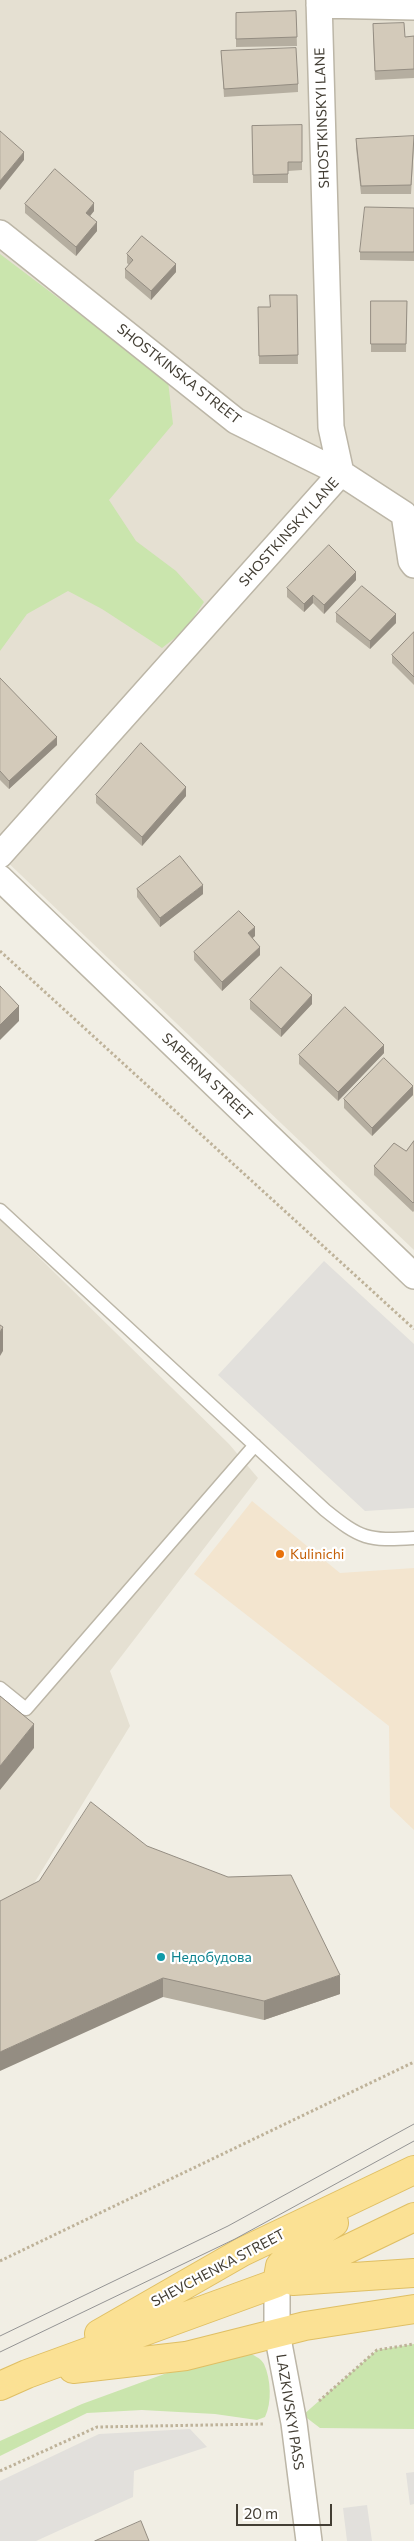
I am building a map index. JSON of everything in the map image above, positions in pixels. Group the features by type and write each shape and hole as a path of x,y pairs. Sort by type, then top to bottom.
{"main road":[{"path":"278,2283 280,2266 293,2251 413,2170"},
{"name":"SHEVCHENKA STREET","path":"27,2374 242,2252 413,2170"},
{"name":"SHEVCHENKA STREET","path":"0,2386 27,2374 278,2283 414,2217"},
{"path":"123,2320 200,2296 278,2283 414,2273"},
{"path":"27,2374 186,2356 305,2326 414,2309"}],"street":[{"path":"319,2 414,7"},
{"name":"SHOSTKINSKYI LANE","path":"0,855 341,472 331,427 319,2"},
{"name":"SHOSTKINSKA STREET","path":"0,233 236,420 341,472 409,513 411,561 414,565"},
{"name":"SAPERNA STREET","path":"0,878 414,1276"},
{"name":"LAZKIVSKYI PASS","path":"278,2283 277,2333 294,2423 309,2541"}],"lane":[{"path":"0,1210 255,1446 325,1510 351,1531 377,1540 414,1538"},
{"path":"0,1688 26,1709 255,1446"}],"path":[{"path":"0,951 414,1329"},
{"path":"0,2261 414,2062"},
{"path":"0,2471 97,2427 294,2423 377,2350 414,2344"}],"shaded area":[{"path":"0,0 414,0 414,1250 0,855"},
{"path":"0,1219 229,1444 258,1478 110,1671 130,1726 30,1890 0,1904"},
{"path":"324,1261 414,1344 414,1508 365,1511 218,1375"},
{"path":"252,1501 340,1573 414,1568 414,1830 390,1807 389,1726 194,1574"},
{"path":"190,2429 207,2447 134,2471 133,2497 36,2541 0,2541 0,2481 99,2434"},
{"path":"414,2472 414,2504 410,2505 406,2473"},
{"path":"367,2505 372,2541 347,2541 343,2508"}],"green space":[{"path":"0,254 168,381 173,424 109,500 136,541 176,571 204,602 185,630 162,648 102,609 68,591 27,614 0,651"},
{"path":"414,2344 414,2429 320,2428 303,2415 377,2350"},
{"path":"247,2352 261,2360 266,2370 270,2398 265,2417 257,2420 215,2414 142,2410 87,2413 0,2456 0,2441 82,2404 203,2360"}],"building":[{"path":"296,11 297,37 236,39 236,13"},
{"path":"404,23 405,37 414,36 414,69 375,71 373,24"},
{"path":"296,48 298,84 224,89 221,51"},
{"path":"302,125 302,162 288,162 288,174 253,175 252,126"},
{"path":"0,131 24,152 0,181"},
{"path":"414,136 411,185 361,186 356,139"},
{"path":"55,169 94,203 86,213 97,222 76,247 25,204"},
{"path":"365,207 414,208 414,252 360,252"},
{"path":"142,236 176,264 151,291 125,269 133,260 127,254"},
{"path":"270,295 297,295 298,355 259,356 258,307 270,307"},
{"path":"371,301 407,301 406,344 371,344"},
{"path":"329,545 356,572 324,605 313,595 304,604 287,588"},
{"path":"362,586 396,614 370,641 336,613"},
{"path":"414,632 414,677 392,655"},
{"path":"0,678 57,737 9,781 0,771"},
{"path":"141,743 186,787 142,837 96,795"},
{"path":"180,856 203,885 160,918 137,889"},
{"path":"239,911 255,927 248,933 260,947 222,982 194,952"},
{"path":"281,967 312,995 281,1029 250,1000"},
{"path":"0,986 19,1006 0,1025"},
{"path":"345,1007 384,1045 338,1092 299,1055"},
{"path":"384,1058 413,1086 372,1128 344,1099"},
{"path":"414,1141 413,1203 374,1166 394,1143 406,1151"},
{"path":"0,1696 34,1724 0,1766"},
{"name":"Недобудова","path":"91,1802 147,1846 228,1877 291,1875 340,1975 264,2001 163,1978 0,2052 0,1901 39,1881"},
{"path":"141,2521 149,2541 95,2541"}],"tram line":[{"path":"0,2336 228,2226 414,2124"},
{"path":"0,2352 235,2239 414,2141"}],"place":[{"name":"Kulinichi","path":"280,1554"},
{"name":"Недобудова","path":"161,1957"}]}
